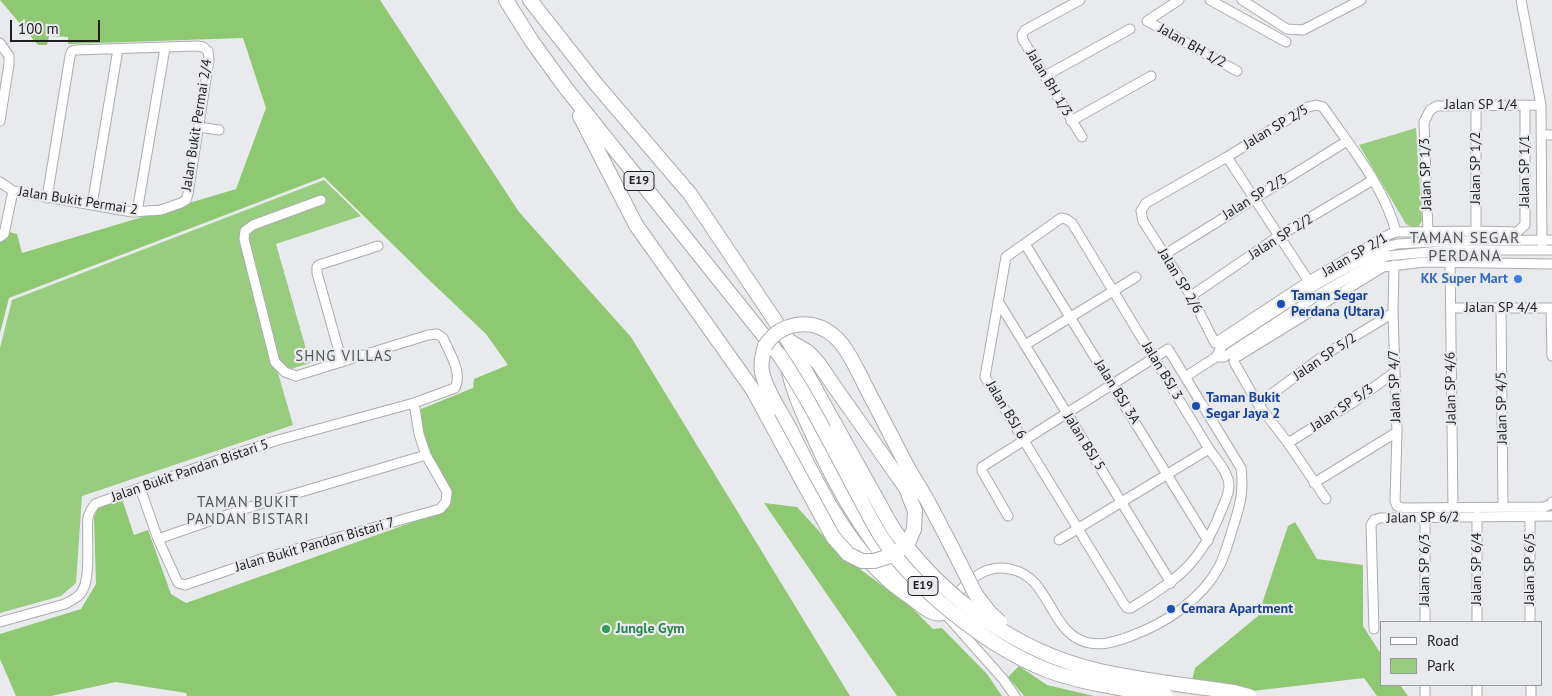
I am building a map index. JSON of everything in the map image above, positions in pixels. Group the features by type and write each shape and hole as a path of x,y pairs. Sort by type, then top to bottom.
{"highway":[{"name":"E19","path":"506,0 530,40 565,87 780,356 789,369 883,540 903,565 948,608 1022,659 1058,674 1092,683 1166,696"},
{"name":"E19","path":"530,0 596,84 690,194 788,340 896,532 921,563 946,588 989,623 1032,647 1063,660 1095,670 1130,677 1234,692 1249,696"},
{"path":"565,87 636,225 753,390 833,536 848,554 862,561 874,561 898,551 908,543 914,529 915,511 906,488 819,364 808,352 788,340"},
{"path":"932,610 886,578 860,550 837,518 810,470 762,372 762,358 765,346 778,331 793,325 804,324 824,329 835,336 845,349 881,414 976,595 990,613 1032,647"},
{"path":"789,369 793,391 841,494 876,547 928,603 932,610"}],"street":[{"name":"Jalan BH 1/3","path":"1080,0 1024,30 1022,35 1023,40 1082,137"},
{"name":"Jalan BH 1/2","path":"1179,0 1147,21 1237,71"},
{"path":"1210,0 1286,42"},
{"path":"1242,0 1287,29 1303,30 1361,0"},
{"name":"Jalan SP 1/1","path":"1521,0 1541,105 1542,240 1547,251"},
{"path":"1045,76 1130,29"},
{"path":"0,43 9,56 9,64 0,120"},
{"name":"Jalan Bukit Permai 2/4","path":"165,48 200,46 208,51 209,60 186,200"},
{"path":"47,198 70,54 75,50 165,48 137,212"},
{"path":"92,205 118,50"},
{"path":"1071,121 1151,76"},
{"name":"Jalan SP 2/5","path":"1143,221 1141,211 1146,203 1227,157 1308,107 1316,105 1323,106 1373,180 1392,217 1396,232"},
{"name":"Jalan SP 1/2","path":"1476,105 1476,231"},
{"name":"Jalan SP 1/1","path":"1396,232 1517,232 1525,225 1525,105"},
{"name":"Jalan SP 1/4","path":"1426,115 1437,106 1541,105"},
{"name":"Jalan SP 1/3","path":"1426,115 1424,122 1428,232"},
{"path":"199,127 219,130"},
{"path":"1542,135 1552,135"},
{"name":"Jalan SP 2/3","path":"1164,254 1347,141"},
{"path":"1227,157 1313,288"},
{"name":"Jalan SP 2/2","path":"1191,296 1279,236 1373,180"},
{"name":"Jalan Bukit Permai 2","path":"0,182 13,191 137,212 162,210 186,200"},
{"path":"0,237 4,234 13,191"},
{"path":"320,200 253,225 245,231 244,239 275,362 285,372 296,376 342,362 317,273 317,267 378,246"},
{"path":"1542,200 1552,200"},
{"name":"Jalan BSJ 6","path":"1066,219 1061,218 1006,258 986,377 1127,608"},
{"name":"Jalan BSJ 3","path":"1066,219 1072,223 1227,476 1229,485 1228,494 1208,541 1196,558 1171,583 1131,608 1127,608"},
{"name":"Jalan SP 2/6","path":"1143,221 1191,296 1215,343"},
{"name":"Jalan SP 2/1","path":"1215,343 1313,288 1388,234 1396,232"},
{"path":"1185,377 1216,357 1224,357 1313,288 1386,256 1451,245 1552,240"},
{"name":"Jalan BSJ 3A","path":"1025,244 1208,541"},
{"path":"1451,245 1547,251"},
{"name":"Jalan SP 4/6","path":"1451,245 1447,264 1450,308 1453,507"},
{"path":"1326,499 1288,443 1258,404 1234,362 1235,358 1384,267 1424,262 1447,264 1552,264"},
{"name":"Jalan SP 4/7","path":"1394,265 1394,372 1397,432 1395,502 1397,506 1403,508 1453,507"},
{"path":"1025,345 1136,277"},
{"name":"Jalan BSJ 5","path":"998,301 1171,583"},
{"name":"Jalan SP 4/4","path":"1450,308 1552,308"},
{"name":"Jalan SP 4/5","path":"1501,308 1503,507"},
{"path":"1552,308 1552,356"},
{"name":"Jalan SP 5/2","path":"1258,404 1326,354 1393,313"},
{"name":"Jalan Bukit Pandan Bistari 5","path":"0,622 64,604 79,596 86,582 88,521 92,507 98,503 269,443 414,403 454,389 458,377 443,338 437,334 428,335 342,362"},
{"path":"932,610 969,580 988,571 1004,568 1023,574 1038,586 1065,629 1080,640 1100,645 1147,630 1190,602 1208,584 1220,566 1242,499 1243,483 1241,468 1168,349 982,467 982,471 1008,516"},
{"name":"Jalan SP 5/3","path":"1288,443 1352,403 1394,372"},
{"name":"Jalan Bukit Pandan Bistari 7","path":"140,488 158,539 178,583 184,585 264,558 440,509 446,502 447,492 426,455 419,434 414,403"},
{"path":"1314,483 1397,432"},
{"path":"1059,540 1209,449"},
{"path":"158,539 250,507 426,455"},
{"path":"1453,507 1544,507 1552,503"},
{"name":"Jalan SP 6/4","path":"1477,516 1477,621"},
{"name":"Jalan SP 6/5","path":"1530,516 1530,621"},
{"name":"Jalan SP 6/2","path":"1374,629 1371,525 1374,520 1380,518 1552,516"},
{"name":"Jalan SP 6/3","path":"1425,518 1425,621"},
{"path":"932,610 991,674 1008,696"},
{"path":"932,610 949,618 1003,679 1015,696"}],"green space":[{"path":"0,0 380,0 519,212 631,337 850,696 187,696 186,693 116,682 51,696 16,696 0,659 0,634 81,609 96,584 94,518 98,507 122,499 134,535 148,530 171,594 186,603 441,512 451,491 430,453 422,433 421,409 473,388 474,379 508,365 486,334 324,177 9,298 0,333 0,241 7,237 9,232 17,234 22,253 236,189 266,108 243,38 68,44 68,37 49,36 47,45 38,45"},
{"path":"1416,128 1422,221 1418,227 1412,227 1406,224 1359,145"},
{"path":"324,180 361,216 276,244 310,363 278,373 293,425 82,496 76,583 61,596 0,613 0,348 12,300"},
{"path":"764,503 797,507 840,554 912,608 933,629 942,628 987,674 1002,696 897,696"},
{"path":"1295,522 1317,559 1363,565 1363,626 1380,652 1380,686 1401,686 1408,696 1377,696 1364,678 1252,691 1192,680 1195,668 1258,616 1288,526"},
{"path":"1019,666 1047,685 1094,696 1024,696 1008,677"}],"place":[{"name":"KK Super Mart","path":"1518,279"},
{"name":"Taman Segar Perdana (Utara)","path":"1281,304"},
{"name":"Taman Bukit Segar Jaya 2","path":"1196,406"},
{"name":"Cemara Apartment","path":"1171,609"},
{"name":"Jungle Gym","path":"606,629"}],"district":[{"name":"TAMAN SEGAR PERDANA","path":"1465,247"},
{"name":"SHNG VILLAS","path":"344,357"},
{"name":"TAMAN BUKIT PANDAN BISTARI","path":"248,512"}]}
